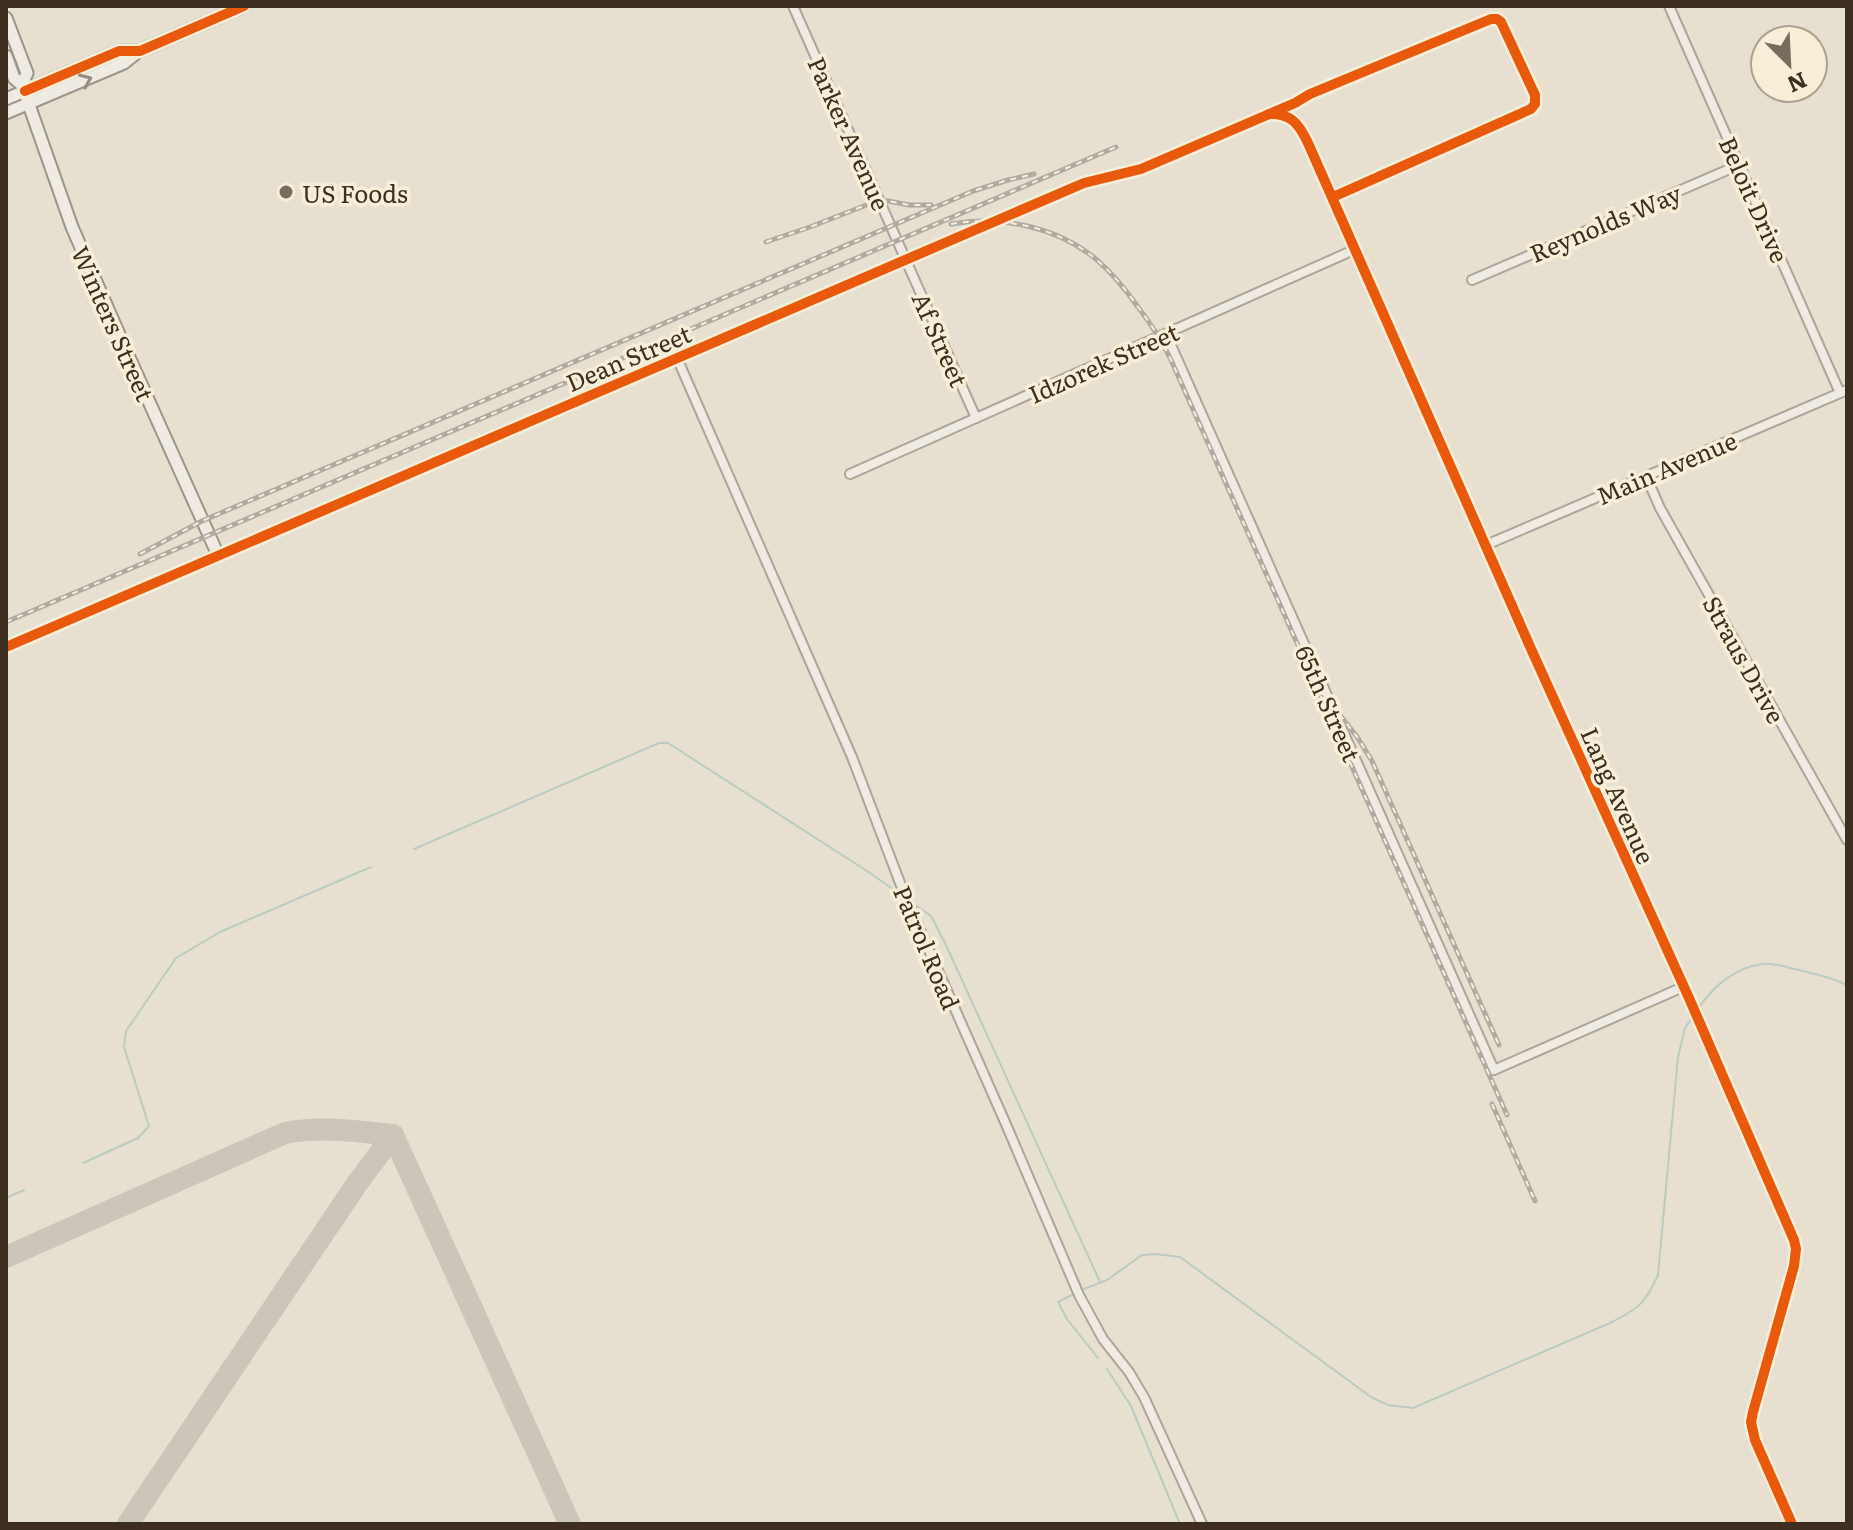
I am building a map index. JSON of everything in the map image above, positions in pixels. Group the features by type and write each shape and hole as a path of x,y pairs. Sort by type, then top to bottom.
{"main road":[{"path":"6,113 124,63 140,51 244,6"},
{"name":"Winters Street","path":"6,18 27,73 24,88"},
{"path":"6,99 24,88 119,51 140,51"},
{"name":"Winters Street","path":"6,56 14,78 24,88 72,227 218,555"}],"street":[{"name":"Parker Avenue","path":"793,6 906,259"},
{"name":"Beloit Drive","path":"1669,6 1844,391"},
{"name":"Dean Street","path":"6,647 1084,183 1141,169 1491,19 1501,22 1535,95 1535,104 1531,109 1333,197"},
{"name":"Lang Avenue","path":"1269,114 1284,115 1299,124 1794,1240 1794,1266 1751,1422 1755,1440 1792,1524"},
{"name":"Reynolds Way","path":"1472,280 1739,165"},
{"name":"Idzorek Street","path":"850,474 1356,249"},
{"name":"Af Street","path":"906,259 976,418"},
{"name":"65th Street","path":"1166,334 1494,1070 1683,987"},
{"name":"Patrol Road","path":"677,358 845,740 913,915 1079,1295 1103,1339 1144,1397 1202,1524"},
{"name":"Main Avenue","path":"1486,545 1844,391"},
{"name":"Straus Drive","path":"1646,476 1660,508 1847,840"}],"waterway":[{"path":"414,849 659,743 668,743 897,892"},
{"path":"83,1163 138,1138 149,1126 124,1047 126,1031 176,958 220,932 371,867"},
{"path":"915,905 931,916 945,943 1100,1282"},
{"path":"1697,1010 1725,980 1742,970 1762,964 1776,964 1847,985"},
{"path":"1084,1289 1107,1280 1142,1255 1180,1257 1371,1397 1388,1405 1413,1408 1610,1323 1640,1305 1658,1275 1678,1057 1685,1028 1694,1015"},
{"path":"6,1198 24,1190"},
{"path":"1072,1295 1058,1302 1067,1319 1098,1358"},
{"path":"1107,1369 1131,1406 1180,1524"}],"taxiway":[{"path":"6,1257 285,1133 326,1130 393,1135"},
{"path":"393,1135 570,1524"},
{"path":"128,1524 356,1185 393,1135"}],"railway":[{"path":"6,622 1116,147"},
{"path":"140,554 202,521 973,191 1034,174"},
{"path":"766,242 874,202 931,205"},
{"path":"951,224 1009,223 1065,239 1108,271 1129,294 1156,333 1171,360 1507,1115"},
{"path":"1332,705 1372,761 1499,1045"},
{"path":"1492,1104 1535,1201"}],"cycle path":[{"path":"25,91 119,51 140,51 244,6"},
{"path":"6,647 1084,183 1141,169 1491,19 1501,22 1535,95 1535,104 1531,109 1333,197"},
{"path":"1269,114 1289,118 1308,143 1794,1240 1794,1266 1751,1422 1755,1440 1792,1524"}],"place":[{"name":"US Foods","path":"286,192"}]}
